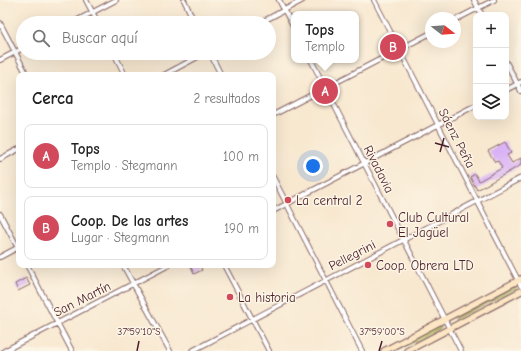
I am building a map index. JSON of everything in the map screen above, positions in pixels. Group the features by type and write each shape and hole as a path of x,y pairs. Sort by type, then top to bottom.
{"main road":[{"path":"384,351 444,319 520,282"},
{"path":"407,351 521,291"}],"street":[{"path":"86,0 95,16"},
{"path":"85,16 116,0"},
{"path":"184,0 192,16"},
{"path":"279,0 291,23"},
{"path":"273,16 303,0"},
{"name":"Sáenz Peña","path":"374,0 520,282"},
{"path":"474,0 480,12"},
{"path":"461,17 494,0"},
{"path":"0,23 16,51 0,60"},
{"path":"276,113 425,36"},
{"path":"20,60 26,72"},
{"path":"118,60 124,72"},
{"path":"170,72 192,60"},
{"path":"214,60 220,72"},
{"name":"Rivadavia","path":"313,63 461,351"},
{"path":"509,67 519,83 521,91"},
{"path":"509,88 519,83"},
{"path":"276,210 473,107"},
{"path":"0,159 16,151"},
{"name":"Pellegrini","path":"192,351 521,178"},
{"path":"276,183 362,351"},
{"path":"0,214 16,244"},
{"path":"0,257 16,249"},
{"path":"29,268 72,351"},
{"path":"125,268 170,351"},
{"name":"San Martín","path":"4,351 163,268"},
{"path":"226,268 269,351"}],"green space":[{"path":"516,286 516,289 454,320 454,317"},
{"path":"438,325 440,326 440,329 398,351 389,351"}],"building":[{"path":"505,142 511,153 507,155 512,163 521,158 521,165 477,190 470,177 475,174 479,181 502,168 498,161 495,162 488,151"},
{"path":"191,268 201,268 202,270 194,274"},
{"path":"26,278 30,285 18,291 15,284"}],"place":[{"name":"Coop. De las artes","path":"393,47"},
{"name":"Tops","path":"325,91"},
{"name":"La central 2","path":"288,200"},
{"name":"Club Cultural El Jagüel","path":"390,224"},
{"name":"Coop. Obrera LTD","path":"368,265"},
{"name":"La historia","path":"230,297"}]}
